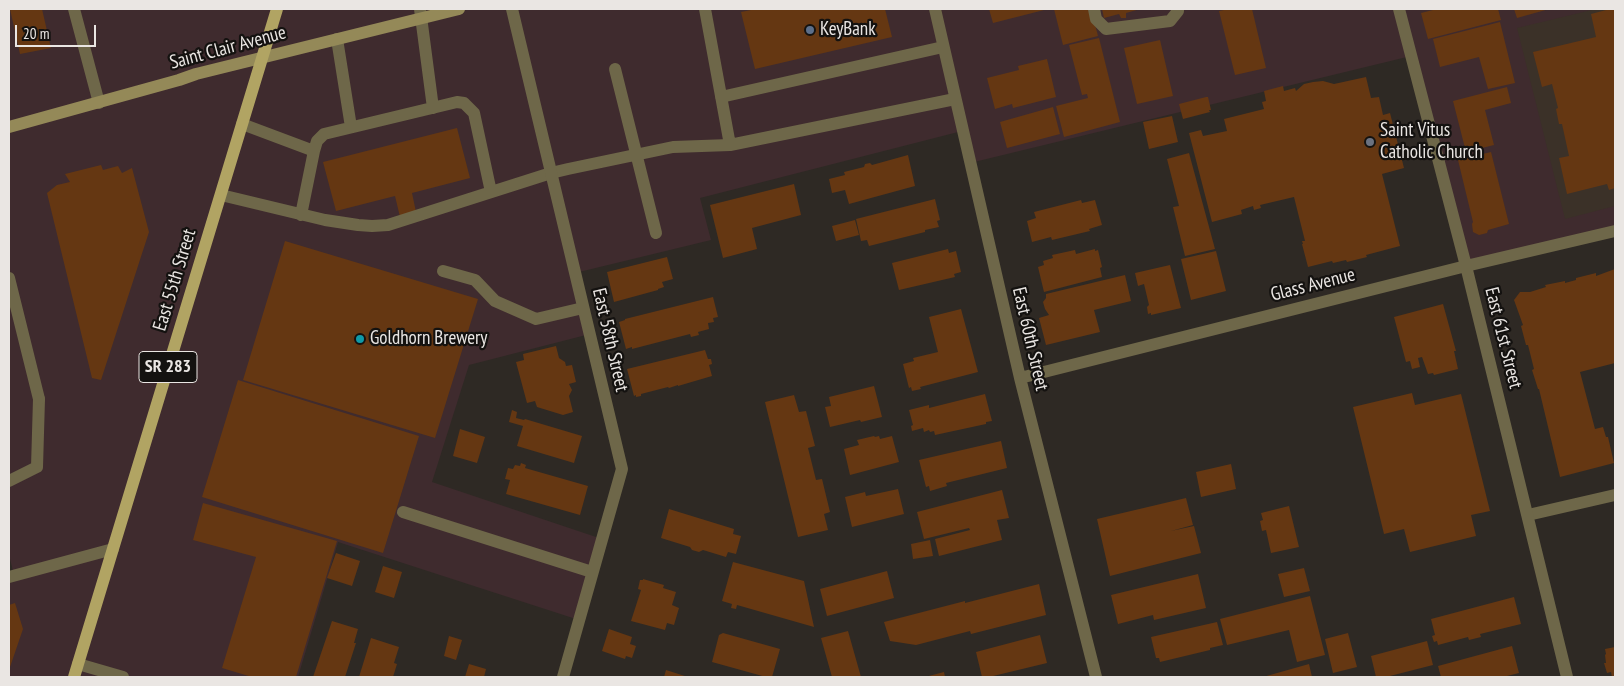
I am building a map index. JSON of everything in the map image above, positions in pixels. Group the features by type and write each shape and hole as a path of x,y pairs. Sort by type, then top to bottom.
{"main road":[{"name":"East 55th Street","path":"74,677 277,9"},
{"name":"Saint Clair Avenue","path":"9,127 196,74 337,39 422,13 458,9"}],"street":[{"path":"74,9 99,103"},
{"name":"East 58th Street","path":"512,9 622,469 563,677"},
{"path":"705,9 730,145"},
{"name":"East 60th Street","path":"934,9 1020,378 1096,677"},
{"path":"1094,9 1096,19 1106,29 1170,20 1178,9"},
{"name":"East 61st Street","path":"1399,9 1466,266 1568,677"},
{"path":"422,13 433,108"},
{"path":"337,39 351,128"},
{"path":"721,97 943,47"},
{"path":"615,69 656,233"},
{"path":"221,195 301,215 358,225 388,225 551,173 673,147 730,145 955,99"},
{"path":"301,215 314,150 317,141 324,134 457,102 464,104 474,113 491,192"},
{"path":"242,124 314,150"},
{"name":"Glass Avenue","path":"1020,378 1466,266 1615,231"},
{"path":"443,271 475,280 495,301 536,319 583,308"},
{"path":"9,278 39,398 37,467 9,482"},
{"path":"1528,515 1615,495"},
{"path":"403,512 592,572"},
{"path":"9,577 113,549"},
{"path":"78,664 123,677"}],"shaded area":[{"path":"9,9 1615,9 1615,231 1466,266 1411,56 970,163 962,131 700,198 711,240 575,273 590,334 469,365 432,482 602,539 579,620 338,542 298,677 9,677 9,577 14,575 9,555"},
{"path":"1596,9 1615,9 1615,206 1565,219 1517,28"}],"building":[{"path":"10,9 42,9 51,48 20,54"},
{"path":"756,9 885,9 892,37 755,69 741,12"},
{"path":"989,9 1048,9 993,23"},
{"path":"1054,9 1091,9 1098,36 1063,45"},
{"path":"1102,9 1140,9 1126,13 1126,18 1121,18 1119,14 1104,18"},
{"path":"1252,9 1266,68 1235,75 1219,11"},
{"path":"1437,9 1498,9 1501,20 1428,39 1421,13"},
{"path":"1514,9 1549,9 1517,18"},
{"path":"1615,9 1615,188 1609,190 1607,184 1567,194 1559,158 1569,156 1562,124 1559,124 1556,109 1558,108 1552,84 1542,87 1533,52 1596,37 1591,14"},
{"path":"1500,22 1515,83 1488,89 1479,57 1440,67 1433,39"},
{"path":"1099,38 1120,122 1064,137 1056,106 1088,98 1087,94 1082,95 1069,45"},
{"path":"1160,40 1173,96 1137,104 1124,48"},
{"path":"1047,59 1056,97 1013,108 1012,104 995,109 987,78 1019,70 1018,66"},
{"path":"1366,77 1371,98 1379,97 1383,115 1390,113 1404,168 1382,174 1400,246 1347,262 1346,260 1333,263 1332,261 1308,267 1302,244 1302,241 1305,241 1294,197 1260,205 1261,208 1254,210 1253,206 1241,210 1242,214 1212,222 1189,133 1201,130 1203,136 1227,131 1224,119 1264,109 1262,102 1266,101 1264,91 1283,86 1284,91 1295,88 1296,91 1304,84 1313,82 1323,81 1334,84"},
{"path":"1507,87 1511,103 1485,110 1494,145 1466,152 1453,101"},
{"path":"1208,97 1210,112 1183,119 1179,104"},
{"path":"1053,107 1060,134 1007,148 1000,122"},
{"path":"1172,116 1178,142 1149,149 1143,122"},
{"path":"457,128 470,178 412,193 416,212 400,217 395,196 336,211 323,162"},
{"path":"1491,152 1509,224 1488,230 1487,233 1479,235 1473,232 1473,222 1458,160"},
{"path":"1189,153 1215,249 1185,256 1173,207 1179,206 1167,159"},
{"path":"908,155 915,186 849,204 845,190 832,193 829,179 845,175 844,172 864,167 865,164 870,163 872,165"},
{"path":"101,165 103,170 118,166 122,173 132,168 149,232 101,380 92,378 47,193 57,185 70,182 65,174"},
{"path":"794,184 801,215 752,228 757,249 723,258 710,205"},
{"path":"935,199 940,220 937,221 939,227 869,246 867,240 861,241 856,219"},
{"path":"1081,200 1082,203 1095,200 1102,225 1089,229 1090,231 1052,240 1051,237 1032,242 1027,221 1036,218 1034,212"},
{"path":"855,220 859,235 836,241 832,226"},
{"name":"Goldhorn Brewery","path":"285,241 478,299 435,438 243,380"},
{"path":"948,249 949,253 956,251 961,272 954,274 955,277 899,290 892,263"},
{"path":"1095,249 1095,251 1098,250 1102,277 1044,292 1038,267 1044,265 1043,261 1053,258 1052,255 1075,250 1076,254"},
{"path":"1216,251 1226,291 1191,300 1181,259"},
{"path":"667,257 673,279 662,282 664,287 614,302 607,272"},
{"path":"1170,265 1181,308 1151,315 1151,313 1148,314 1147,307 1149,305 1144,284 1138,286 1135,273"},
{"path":"1615,269 1615,363 1580,372 1595,429 1603,427 1606,437 1608,437 1614,463 1560,477 1539,389 1532,370 1534,369 1528,345 1526,345 1521,326 1523,325 1514,300 1520,292 1530,292 1546,287 1545,285 1565,281 1565,283 1596,273 1596,276"},
{"path":"1125,275 1131,301 1094,310 1100,332 1046,345 1039,318 1049,315 1043,302 1046,294"},
{"path":"713,297 718,317 713,318 714,322 708,323 709,329 698,332 699,335 691,337 690,334 626,349 619,322"},
{"path":"1443,304 1456,351 1454,351 1458,369 1434,375 1433,373 1428,374 1422,357 1418,358 1420,367 1412,369 1410,361 1406,362 1394,317"},
{"path":"961,309 978,372 920,387 921,389 912,391 911,387 909,388 903,364 914,361 913,358 938,352 929,317"},
{"path":"556,346 559,358 565,362 566,366 572,365 576,382 569,384 572,390 569,396 573,412 563,415 537,407 535,401 527,403 516,362 524,360 523,354"},
{"path":"705,350 708,359 711,359 712,364 709,365 712,376 641,394 641,396 634,396 627,369"},
{"path":"238,380 419,436 383,553 202,497"},
{"path":"874,386 882,417 830,427 825,407 831,406 829,397"},
{"path":"1412,393 1415,405 1461,394 1490,511 1471,515 1476,536 1410,552 1404,529 1384,534 1353,407"},
{"path":"985,394 992,421 935,435 934,431 924,432 923,428 912,431 911,426 913,425 909,410 929,405 929,408"},
{"path":"794,395 799,412 806,411 815,446 808,448 816,480 822,479 830,512 824,514 828,530 798,537 765,402"},
{"path":"512,410 517,412 516,418 582,436 574,463 517,446 523,426 509,422"},
{"path":"460,429 485,437 477,463 453,456"},
{"path":"879,436 880,439 892,436 899,462 850,475 844,449 859,445 857,440"},
{"path":"1001,441 1007,468 946,483 947,486 930,491 929,486 926,487 919,460"},
{"path":"521,463 526,465 525,468 588,486 580,515 506,494 510,480 505,479 508,468 513,469 515,465 520,466"},
{"path":"1231,464 1236,489 1201,497 1196,472"},
{"path":"898,489 904,514 852,527 845,497 865,492 866,496"},
{"path":"1002,490 1009,518 997,520 1002,540 939,556 935,539 970,530 969,528 924,539 917,512"},
{"path":"1186,498 1193,525 1171,531 1194,526 1201,553 1110,576 1097,519"},
{"path":"203,503 337,541 296,677 252,677 222,668 256,557 193,540"},
{"path":"1289,506 1299,547 1271,553 1266,530 1262,531 1260,521 1263,520 1261,513"},
{"path":"669,509 734,529 733,534 741,536 736,554 728,552 726,557 703,550 699,552 692,550 690,547 661,538"},
{"path":"930,540 933,556 913,559 911,544"},
{"path":"336,553 360,561 352,586 327,578"},
{"path":"733,562 804,581 814,627 737,605 736,609 731,608 732,604 722,601"},
{"path":"383,566 402,572 394,598 375,592"},
{"path":"1304,568 1310,591 1284,597 1278,574"},
{"path":"887,571 894,598 827,616 820,589"},
{"path":"1198,574 1206,608 1154,620 1153,615 1118,624 1111,595"},
{"path":"643,579 664,585 663,588 676,592 672,605 679,608 674,625 667,623 665,630 631,621 641,590 638,589 640,580"},
{"path":"1039,584 1046,615 971,634 970,631 916,645 890,641 884,622 965,601 965,603"},
{"path":"1310,596 1325,655 1297,662 1289,630 1227,645 1220,619"},
{"path":"1514,597 1521,624 1480,634 1481,637 1469,640 1468,637 1438,645 1437,641 1434,642 1432,636 1435,635 1431,619"},
{"path":"15,603 23,629 9,670 9,605"},
{"path":"332,621 358,629 354,643 356,643 345,677 313,677"},
{"path":"1217,622 1223,645 1160,662 1159,658 1156,658 1151,637"},
{"path":"609,629 632,637 630,644 636,646 632,658 626,656 625,659 602,651"},
{"path":"848,631 861,677 832,677 821,638"},
{"path":"723,633 780,649 772,677 712,662 719,635"},
{"path":"1348,633 1357,667 1333,673 1325,639"},
{"path":"1040,635 1047,663 982,677 976,652"},
{"path":"449,636 462,640 456,660 444,656"},
{"path":"371,638 399,647 394,663 397,664 393,677 359,677"},
{"path":"1427,641 1433,665 1386,677 1376,677 1371,656"},
{"path":"1512,646 1519,673 1503,677 1441,677 1438,666"},
{"path":"1615,647 1615,676 1612,677 1611,672 1607,673 1604,663 1606,663 1605,649"},
{"path":"469,664 486,669 484,677 465,677"},
{"path":"1309,664 1312,677 1263,677"},
{"path":"666,670 688,677 664,677"},
{"path":"944,672 945,677 925,677"}],"place":[{"name":"KeyBank","path":"810,30"},
{"name":"Saint Vitus Catholic Church","path":"1370,142"},
{"name":"Goldhorn Brewery","path":"360,339"}]}
